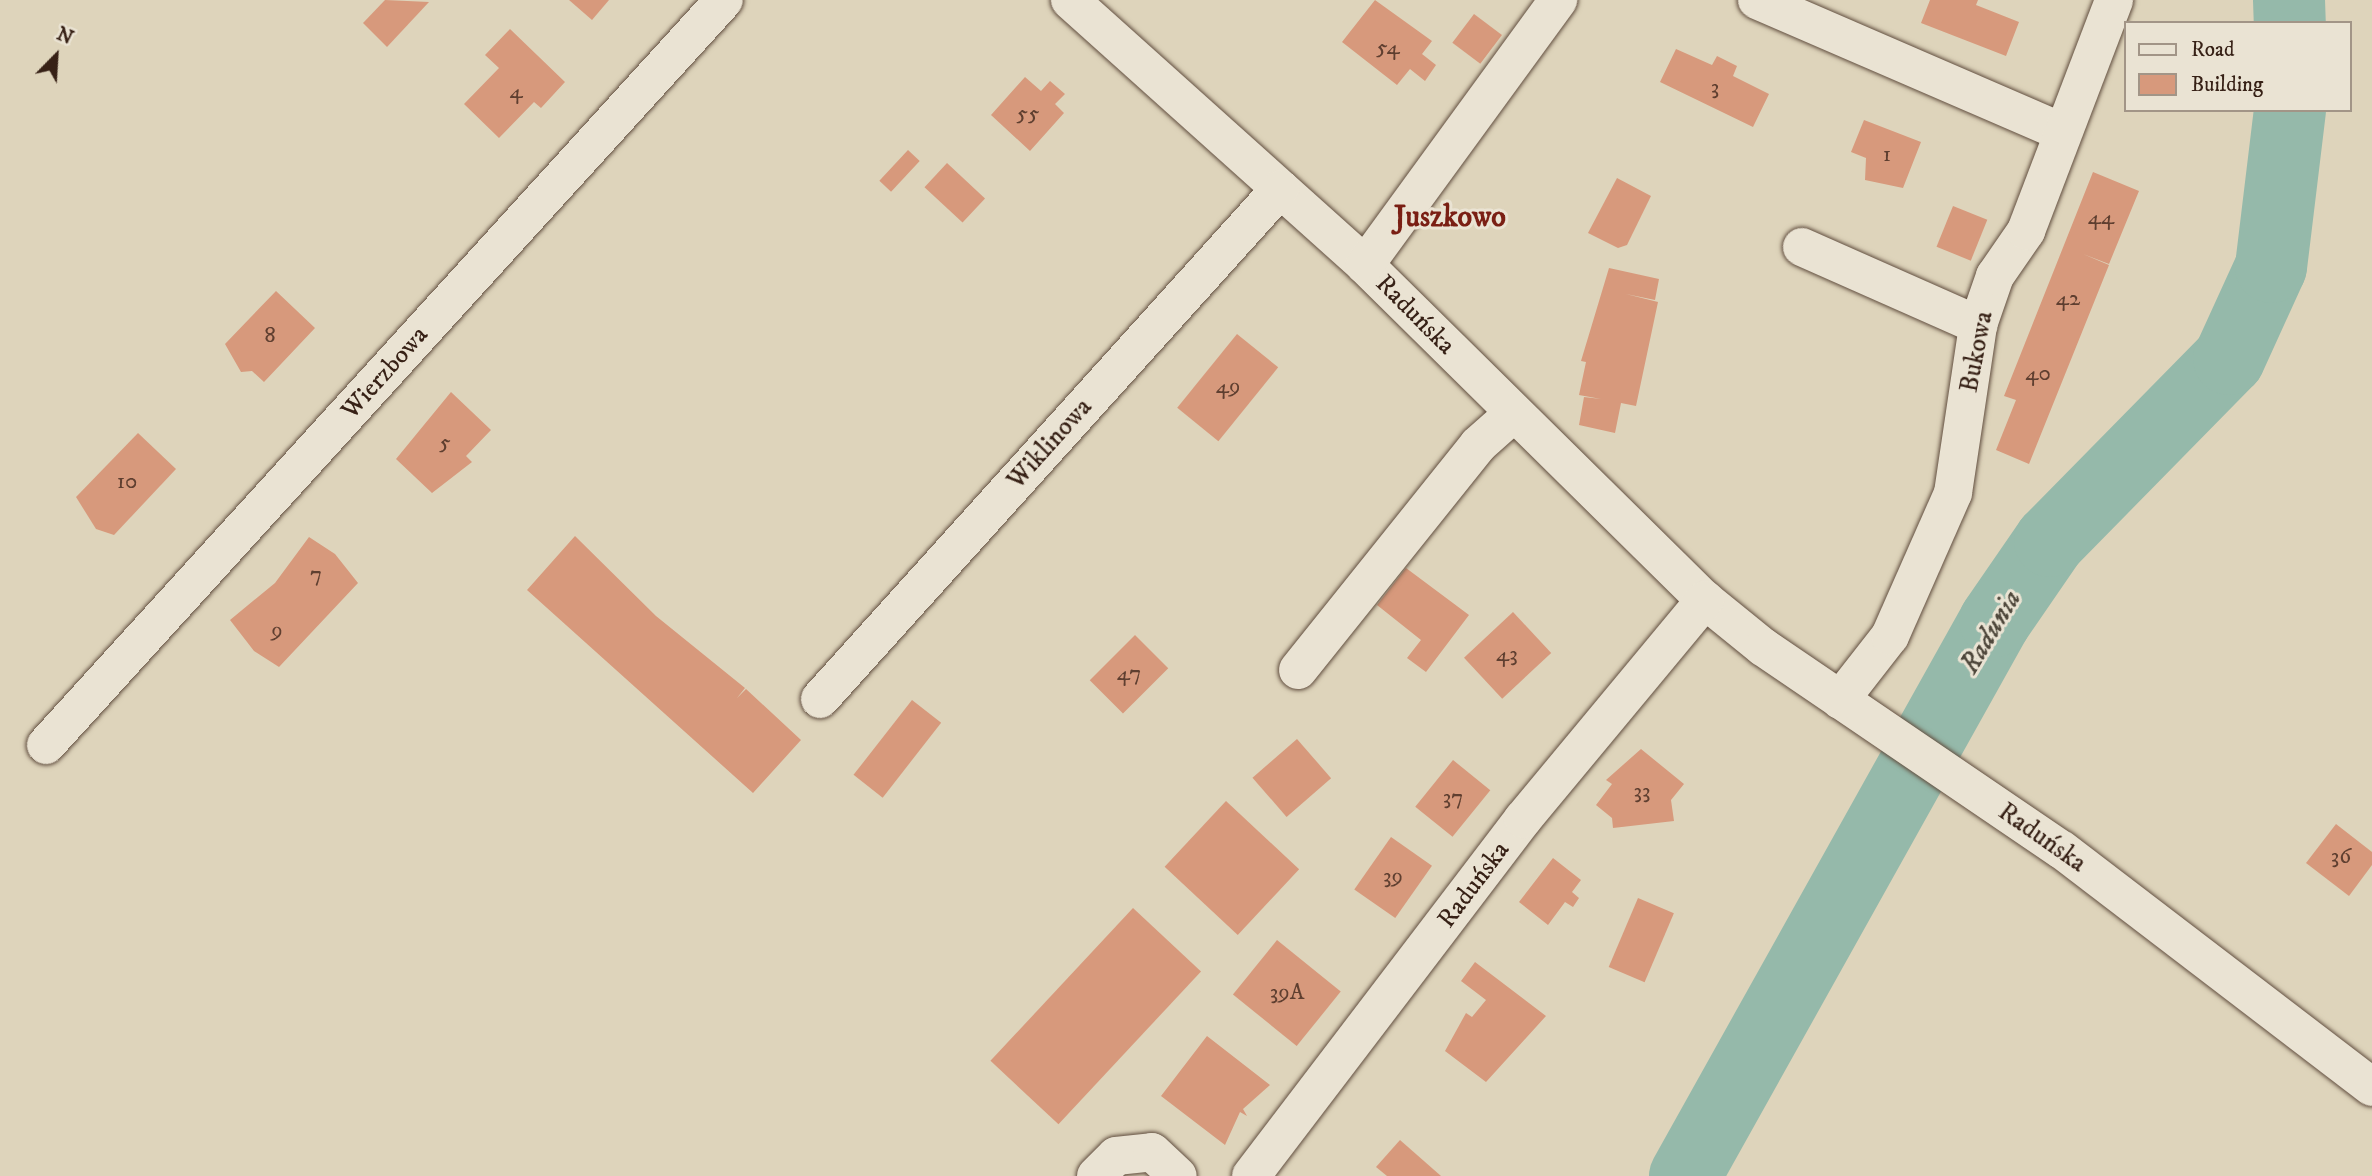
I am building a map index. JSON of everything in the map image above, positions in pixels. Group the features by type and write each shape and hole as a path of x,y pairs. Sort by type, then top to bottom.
{"street":[{"name":"Wierzbowa","path":"46,746 724,0"},
{"name":"Raduńska","path":"1070,0 1366,265 1705,600 1854,709 2062,850 2372,1087"},
{"name":"Raduńska","path":"1366,265 1558,0"},
{"path":"1757,0 2062,132"},
{"name":"Bukowa","path":"1854,709 1890,636 1953,493 1979,325 1995,276 2026,231 2114,0"},
{"name":"Wiklinowa","path":"820,699 1280,189"},
{"path":"1802,247 1979,325"},
{"path":"1298,670 1478,445 1514,413"},
{"name":"Raduńska","path":"1251,1176 1523,819 1705,600"},
{"path":"1097,1176 1116,1156 1152,1152 1178,1176"}],"building":[{"path":"385,0 429,2 387,47 363,23"},
{"path":"569,0 609,0 592,20"},
{"path":"1375,0 1432,41 1422,54 1436,65 1425,81 1410,69 1397,85 1342,42"},
{"path":"1930,0 1978,0 1976,5 2019,22 2006,56 1921,23"},
{"path":"1474,14 1502,35 1480,64 1452,43"},
{"path":"510,29 565,82 541,108 534,102 499,138 464,104 499,68 485,55"},
{"path":"1676,49 1712,65 1717,56 1737,66 1733,76 1769,94 1753,127 1660,82"},
{"path":"1025,77 1041,91 1050,81 1065,94 1055,104 1064,113 1030,151 991,115"},
{"path":"1864,120 1921,142 1903,188 1865,180 1866,158 1851,152"},
{"path":"908,150 920,161 891,192 879,181"},
{"path":"947,163 985,198 963,223 924,187"},
{"path":"2093,172 2139,191 2109,264 2083,254 2109,265 2029,464 1996,450 2016,400 2004,396"},
{"path":"1617,178 1651,196 1627,245 1618,248 1588,233"},
{"path":"1953,206 1987,220 1971,261 1937,247"},
{"path":"1609,268 1659,279 1655,300 1626,294 1658,302 1636,406 1621,403 1615,433 1579,425 1584,397 1601,399 1579,395 1586,362 1581,361"},
{"path":"276,291 315,328 264,382 252,371 241,372 225,344"},
{"path":"1237,334 1278,367 1218,441 1177,408"},
{"path":"451,392 491,430 466,456 472,462 432,493 396,459"},
{"path":"138,433 176,469 114,535 96,529 76,497"},
{"path":"575,536 656,616 745,688 737,698 746,689 801,740 753,793 527,590"},
{"path":"309,537 335,554 358,583 279,667 254,651 230,620 275,583"},
{"path":"1406,568 1469,615 1426,672 1407,658 1421,640 1377,605"},
{"path":"1513,612 1551,653 1502,699 1464,658"},
{"path":"1135,635 1168,668 1123,713 1090,680"},
{"path":"912,700 941,723 883,798 854,775"},
{"path":"1297,739 1331,778 1287,817 1252,778"},
{"path":"1641,749 1684,784 1671,800 1674,821 1613,828 1612,818 1596,805 1612,784 1606,780"},
{"path":"1453,760 1490,790 1453,837 1415,807"},
{"path":"1226,801 1299,869 1238,935 1165,867"},
{"path":"2336,824 2372,852 2372,865 2349,896 2306,863"},
{"path":"1391,837 1432,866 1395,918 1354,889"},
{"path":"1553,858 1581,880 1572,892 1579,898 1573,907 1565,902 1548,925 1519,902"},
{"path":"1638,898 1674,913 1645,982 1609,967"},
{"path":"1133,908 1201,971 1058,1124 990,1061"},
{"path":"1277,940 1341,992 1297,1046 1233,994"},
{"path":"1475,962 1546,1016 1486,1082 1445,1051 1466,1013 1472,1017 1486,1000 1461,981"},
{"path":"1207,1036 1270,1085 1243,1109 1247,1116 1240,1112 1225,1145 1161,1096"},
{"path":"1400,1140 1441,1176 1387,1176 1376,1167"}],"waterway":[{"name":"Radunia","path":"2289,0 2290,21"},
{"name":"Radunia","path":"1685,1176 1995,621 2050,541 2229,359 2271,267 2290,112"}],"district":[{"name":"Juszkowo","path":"1450,218"}]}
